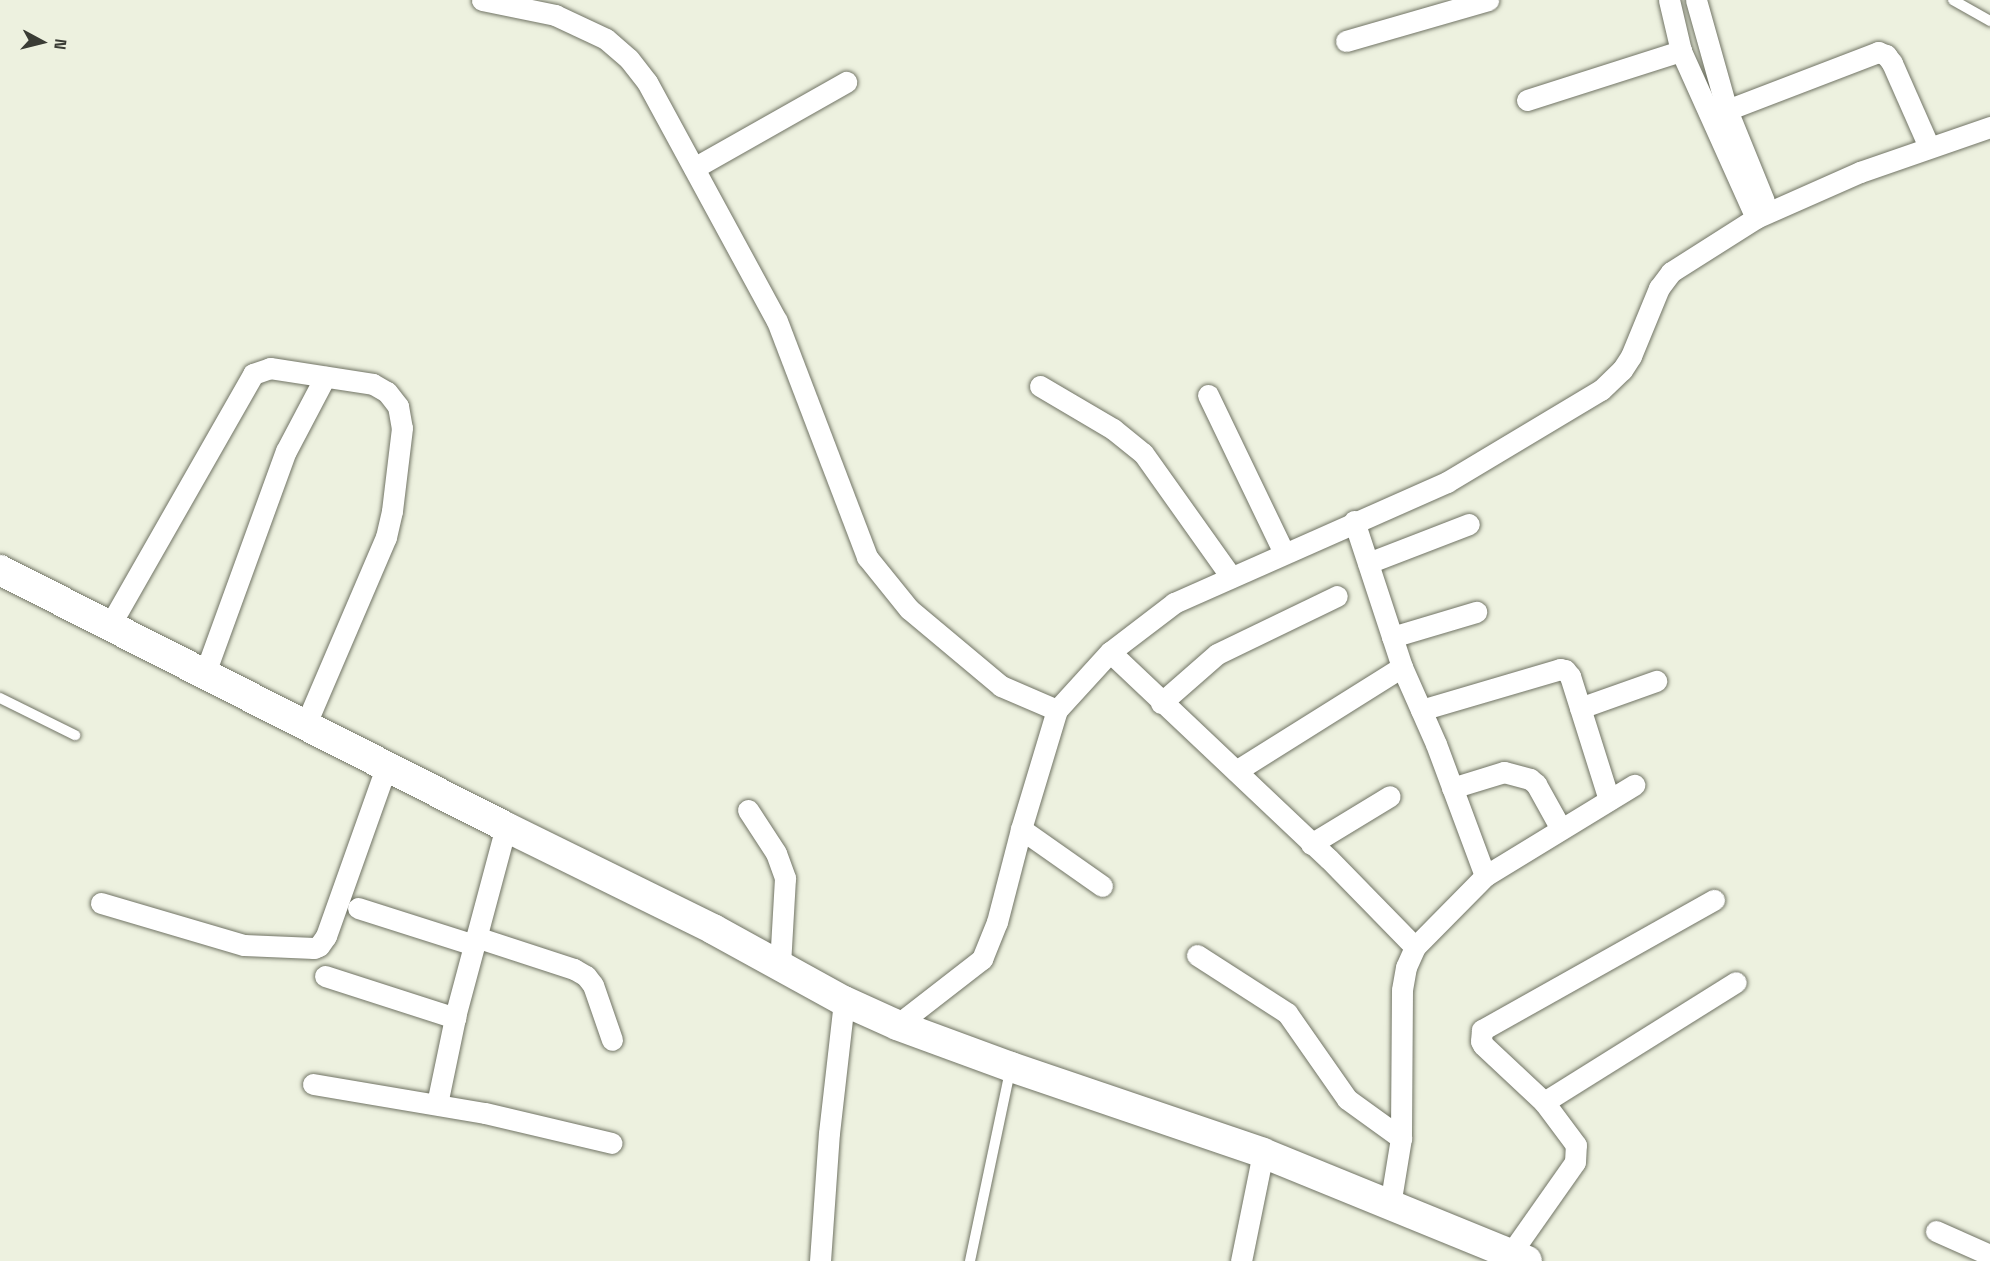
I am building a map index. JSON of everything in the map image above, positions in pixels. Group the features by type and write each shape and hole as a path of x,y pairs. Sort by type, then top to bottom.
{"main road":[{"path":"0,570 780,964 844,1001 897,1025 1011,1067 1263,1153 1519,1257"}],"street":[{"path":"482,0 555,15 606,39 629,59 647,82 777,321 867,557 909,609 1002,686 1057,710"},
{"path":"1346,41 1488,0"},
{"path":"1669,0 1681,51 1763,215"},
{"path":"1696,0 1727,111 1763,215"},
{"path":"1527,100 1681,51"},
{"path":"1727,111 1878,52 1886,55 1892,63 1929,147"},
{"path":"694,168 846,82"},
{"path":"897,1025 982,959 998,922 1021,829 1057,710 1110,652 1174,603 1354,521 1448,482 1601,390 1622,370 1631,356 1659,288 1671,272 1763,215 1860,172 1990,127"},
{"path":"110,625 253,374 270,368 373,384 387,392 398,406 402,428 386,537 306,724"},
{"path":"205,673 286,451 325,377"},
{"path":"1040,386 1113,429 1143,453 1231,577"},
{"path":"1208,395 1284,553"},
{"path":"1354,521 1402,668 1421,710 1485,876"},
{"path":"1368,563 1469,524"},
{"path":"1161,703 1217,654 1337,596"},
{"path":"1392,637 1476,612"},
{"path":"1110,652 1161,703 1329,859 1415,947"},
{"path":"1236,771 1402,668"},
{"path":"1421,710 1560,669 1570,676 1609,800"},
{"path":"1580,708 1656,681"},
{"path":"101,903 244,945 290,948 319,946 326,936 387,765"},
{"path":"1452,788 1504,772 1530,779 1536,784 1561,830"},
{"path":"1390,1205 1401,1138 1402,990 1406,967 1415,947 1485,876 1635,785"},
{"path":"1311,844 1390,796"},
{"path":"748,810 776,853 785,878 780,964"},
{"path":"437,1104 455,1018 506,827"},
{"path":"1021,829 1102,886"},
{"path":"1519,1257 1575,1162 1577,1151 1574,1140 1544,1102 1483,1045 1480,1035 1485,1026 1714,900"},
{"path":"358,908 574,969 586,976 593,985 612,1040"},
{"path":"1197,955 1287,1013 1347,1099 1401,1138"},
{"path":"325,976 455,1018"},
{"path":"1544,1102 1736,982"},
{"path":"820,1261 829,1133 844,1001"},
{"path":"313,1084 437,1104 612,1143"},
{"path":"1241,1261 1263,1153"},
{"path":"1936,1231 1990,1255"}],"lane":[{"path":"1953,0 1990,21"},
{"path":"0,698 75,735"},
{"path":"970,1261 1011,1067"}]}
